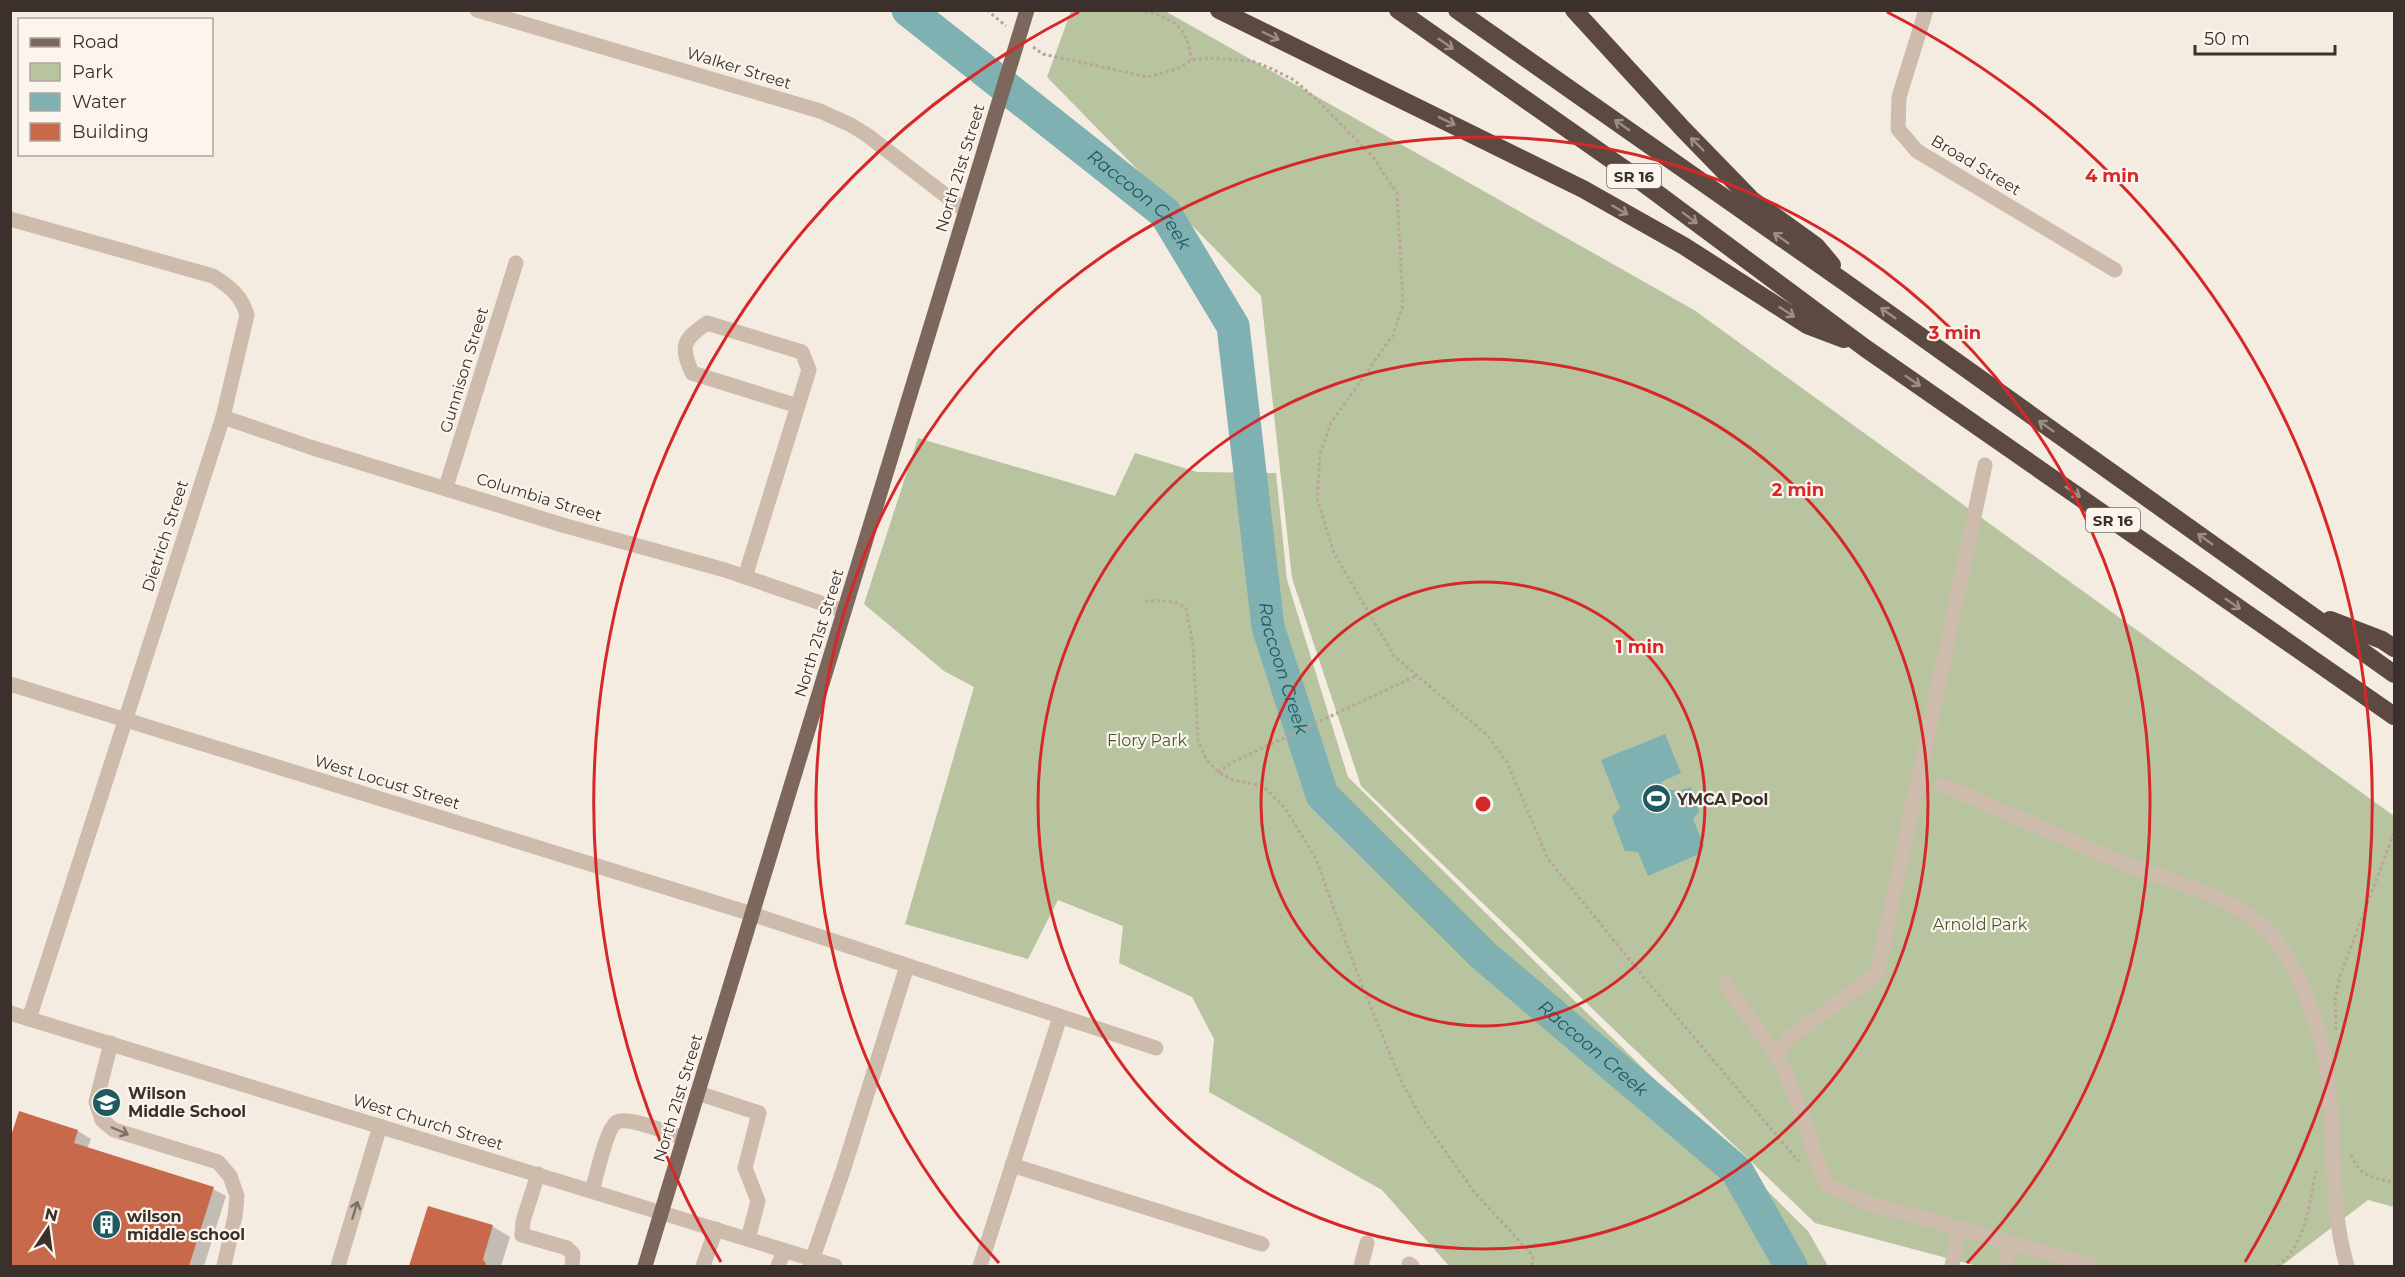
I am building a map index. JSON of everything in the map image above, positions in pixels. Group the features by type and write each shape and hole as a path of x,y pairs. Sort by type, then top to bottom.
{"highway":[{"path":"1219,10 1583,189 1684,246 1807,325 1865,348"},
{"name":"SR 16","path":"1398,10 1623,168 1865,348 2394,716"},
{"name":"SR 16","path":"1457,10 1846,283 2394,674"},
{"path":"1574,10 1683,129 1752,200 1816,246 1846,283"},
{"path":"2304,610 2382,640 2394,648"}],"main road":[{"name":"North 21st Street","path":"645,1266 1026,14"}],"street":[{"name":"Walker Street","path":"477,10 820,111 867,135 966,211"},
{"name":"Broad Street","path":"1926,10 1899,97 1898,129 1917,151 2115,270"},
{"name":"Dietrich Street","path":"11,223 213,276 232,289 241,299 247,315 223,417 29,1018"},
{"name":"Gunnison Street","path":"446,487 516,263"},
{"path":"746,577 809,370 802,352 707,323 690,334 684,354 692,373 798,406"},
{"name":"Columbia Street","path":"223,417 310,447 446,487 556,523 746,577 844,611"},
{"path":"1776,1055 1790,1036 1876,974 1985,465"},
{"name":"West Locust Street","path":"10,684 752,914 1156,1048"},
{"path":"1942,785 2127,864 2216,897 2249,914 2270,933 2303,988 2326,1063 2334,1145 2338,1238 2347,1266"},
{"path":"811,1263 843,1171 907,966"},
{"path":"1725,984 1776,1055 1788,1077 1814,1155 1827,1185 1864,1202 2008,1242 2058,1262 2094,1266"},
{"name":"West Church Street","path":"10,1013 662,1212 784,1251 811,1263 835,1266"},
{"path":"980,1266 1060,1017"},
{"path":"111,1044 96,1102 102,1120 114,1130 218,1162 230,1176 237,1196 224,1266"},
{"path":"698,1093 759,1113 744,1168 758,1202 748,1239"},
{"path":"592,1191 608,1137 613,1125 619,1120 631,1121 684,1138"},
{"path":"338,1266 380,1126"},
{"path":"1012,1165 1262,1244"},
{"path":"538,1174 522,1221 522,1235 567,1248 573,1254 572,1266"},
{"path":"1952,1266 1959,1228"},
{"path":"703,1266 716,1229"},
{"path":"2006,1266 2008,1242"},
{"path":"1360,1266 1367,1243"},
{"path":"778,1266 784,1251"}],"path":[{"path":"987,10 1008,27"},
{"path":"1140,10 1155,14 1180,28 1185,35 1192,60"},
{"path":"1026,41 1043,54 1148,77 1176,69 1192,60 1210,58 1252,61 1294,80 1372,156 1397,193 1402,305 1393,335 1331,423 1320,454 1317,498 1334,554 1394,656 1487,735 1507,762 1548,859 1645,979 1798,1161 1827,1185"},
{"path":"1145,601 1182,604 1186,608 1193,645 1198,740 1206,759 1218,772 1233,780 1263,786 1286,808 1316,859 1361,983 1401,1081 1421,1117 1475,1193 1533,1256 1532,1266"},
{"path":"1218,772 1233,762 1416,676"},
{"path":"2336,1036 2336,999 2340,976 2394,833"},
{"path":"2350,1146 2356,1168 2366,1175 2394,1183"},
{"path":"2278,1266 2287,1260 2298,1242 2307,1215 2316,1168"}],"green space":[{"name":"Arnold Park","path":"1071,11 1165,11 1694,310 2394,816 2394,1207 2368,1200 2281,1266 1977,1266 1815,1223 1361,786 1292,578 1261,296 1047,77"},
{"name":"Flory Park","path":"918,438 1115,496 1135,453 1197,472 1276,473 1287,580 1348,777 1808,1231 1828,1266 1449,1266 1382,1190 1209,1092 1214,1039 1192,997 1119,963 1123,926 1058,900 1028,959 905,924 974,687 944,671 864,604"}],"water":[{"name":"YMCA Pool","path":"1665,734 1681,773 1661,782 1664,789 1678,791 1691,787 1699,812 1693,819 1704,846 1701,853 1648,876 1638,852 1625,851 1612,817 1620,808 1601,760"}],"building":[{"name":"wilson middle school","path":"19,1111 78,1130 74,1143 214,1187 189,1266 10,1266 10,1139"},
{"path":"428,1206 493,1225 483,1259 487,1266 409,1266"}],"waterway":[{"name":"Raccoon Creek","path":"908,10 1165,213 1233,326 1268,627 1322,795 1484,956 1737,1171 1791,1266"}],"place":[{"name":"YMCA Pool","path":"1656,799"},
{"name":"Wilson Middle School","path":"107,1102"},
{"name":"wilson middle school","path":"106,1225"}]}
